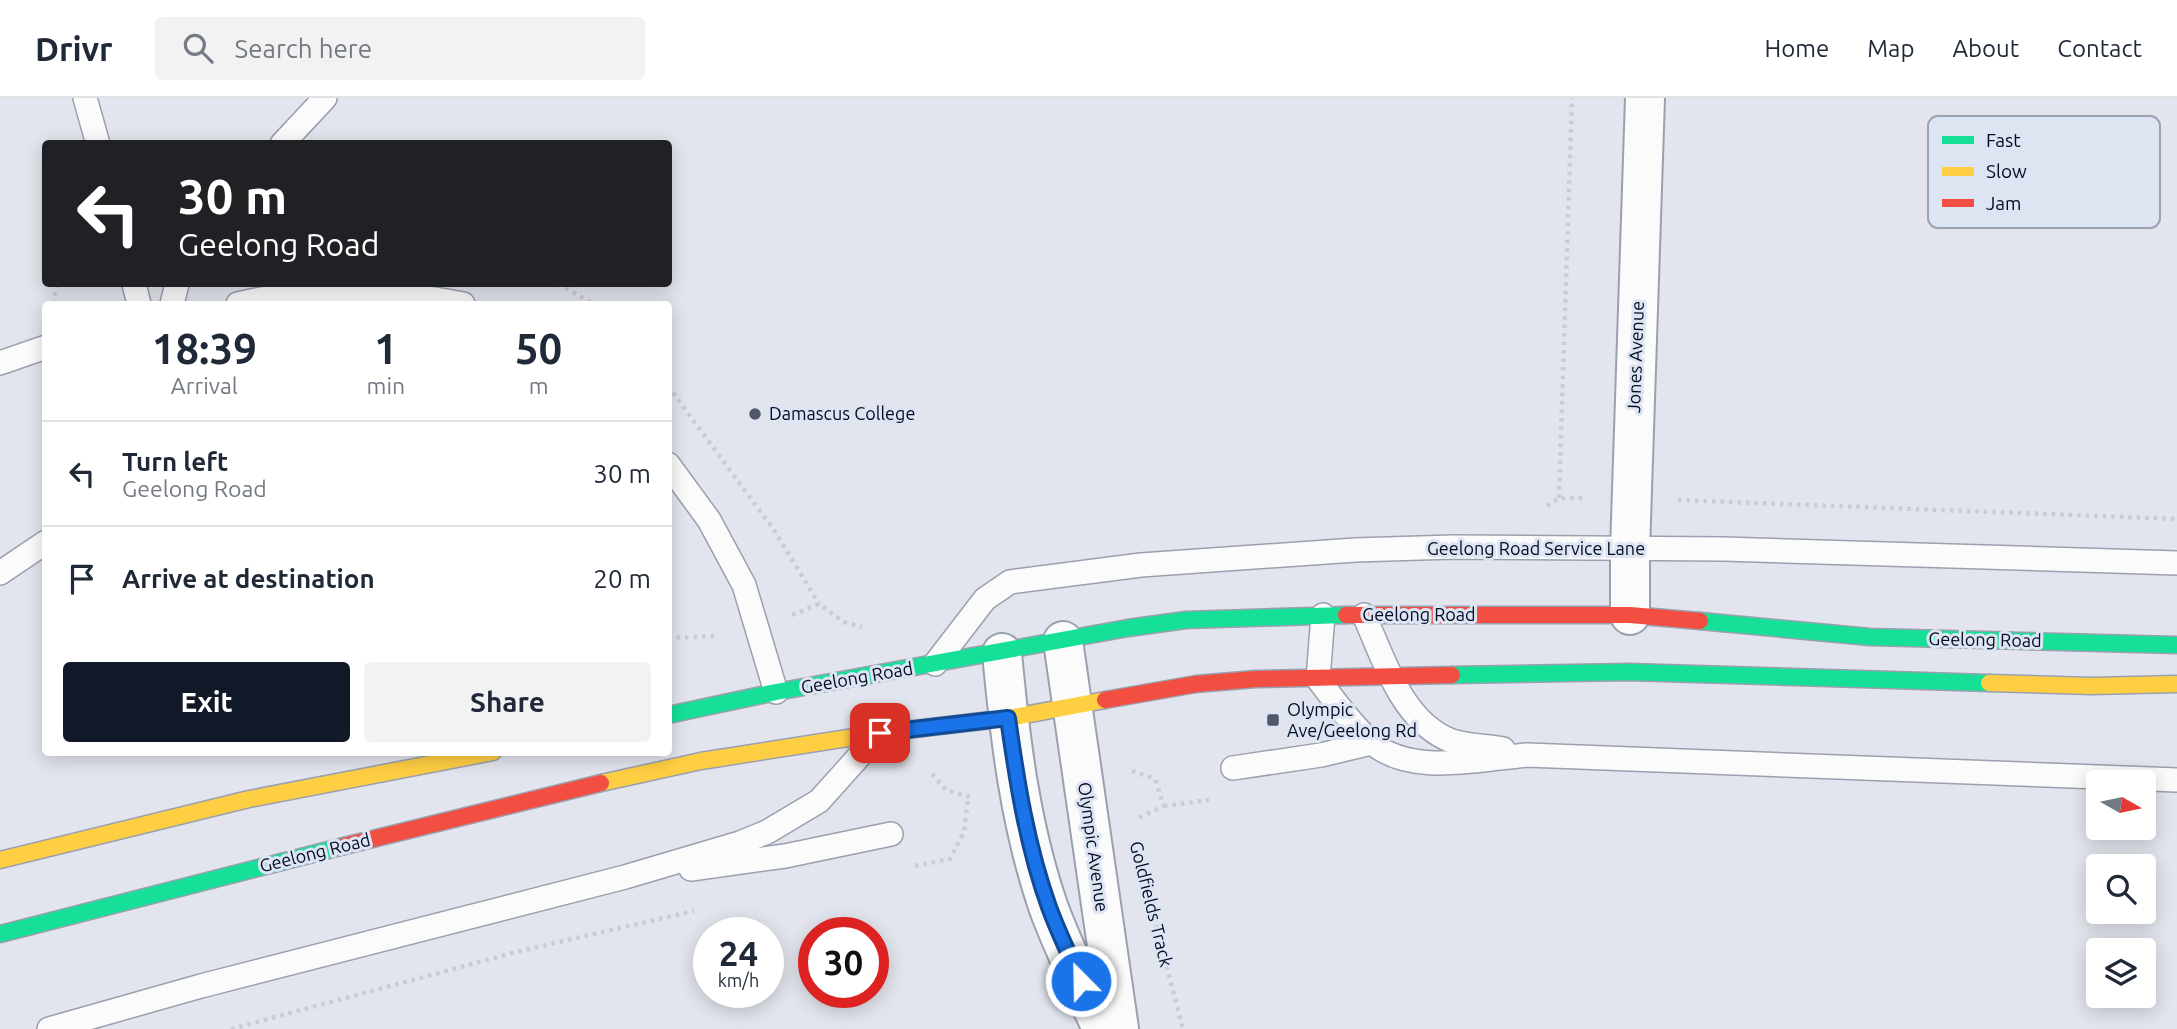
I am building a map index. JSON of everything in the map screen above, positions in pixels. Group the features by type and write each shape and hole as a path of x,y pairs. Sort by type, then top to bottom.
{"main road":[{"name":"Geelong Road","path":"672,714 776,692 1186,620 1364,615 1630,621 1870,637 2177,645"},
{"name":"Geelong Road","path":"0,934 533,798 701,761 880,733 1008,718 1196,684 1256,679 1392,678 1630,666 2092,686 2177,684"},
{"path":"0,860 249,799 472,756"}],"street":[{"name":"Jones Avenue","path":"1630,621 1645,98"},
{"name":"Olympic Avenue","path":"1063,640 1119,1029"},
{"path":"1002,653 1021,807 1038,872 1049,908 1102,1029"}],"lane":[{"path":"85,98 97,140"},
{"path":"286,140 325,98"},
{"path":"251,301 286,293 332,289 394,293 444,301"},
{"path":"0,363 42,348"},
{"path":"672,469 709,520 744,585 776,692"},
{"path":"0,573 42,545"},
{"name":"Geelong Road Service Lane","path":"935,664 985,599 1010,582 1141,565 1355,550 1453,547 1724,549 2177,562"},
{"path":"1323,615 1318,679 1371,743 1413,761 1442,762 1527,755 2177,780"},
{"path":"1364,615 1392,678 1411,709 1428,727 1447,739 1527,755"},
{"path":"49,1029 201,986 625,877 740,843 792,818 819,801 880,733"},
{"path":"1233,768 1321,755 1371,743"},
{"path":"625,877 785,856 891,834"}],"path":[{"path":"1559,498 1572,98"},
{"path":"563,287 589,301"},
{"path":"672,391 774,530 819,604 844,622 867,628"},
{"path":"758,629 819,604"},
{"path":"926,766 946,790 968,797 976,796"},
{"name":"Goldfields Track","path":"1131,828 1137,818 1164,806 1155,779 1132,771"},
{"path":"913,866 950,859 964,832 968,797"},
{"path":"231,1029 520,951 703,909"},
{"name":"Goldfields Track","path":"1153,916 1183,1029"}],"traffic: fast":[{"path":"672,714 776,692 1128,628 1186,620 1346,615"},
{"path":"1700,621 1870,637 2177,645"},
{"path":"1452,675 1629,672 1989,683"},
{"path":"0,934 344,846"}],"traffic: slow":[{"path":"1989,683 2092,686 2177,684"},
{"path":"601,783 701,761 880,733 1008,718 1105,700"},
{"path":"0,860 249,799 472,756"}],"traffic: jam":[{"path":"1346,615 1630,615 1700,621"},
{"path":"1105,700 1196,684 1256,679 1452,675"},
{"path":"344,846 601,783"}],"place":[{"name":"Damascus College","path":"755,414"},
{"name":"Olympic Ave/Geelong Rd","path":"1273,720"}],"route":[{"path":"880,733 1008,718 1021,807 1038,872 1049,908 1081,981"}]}
